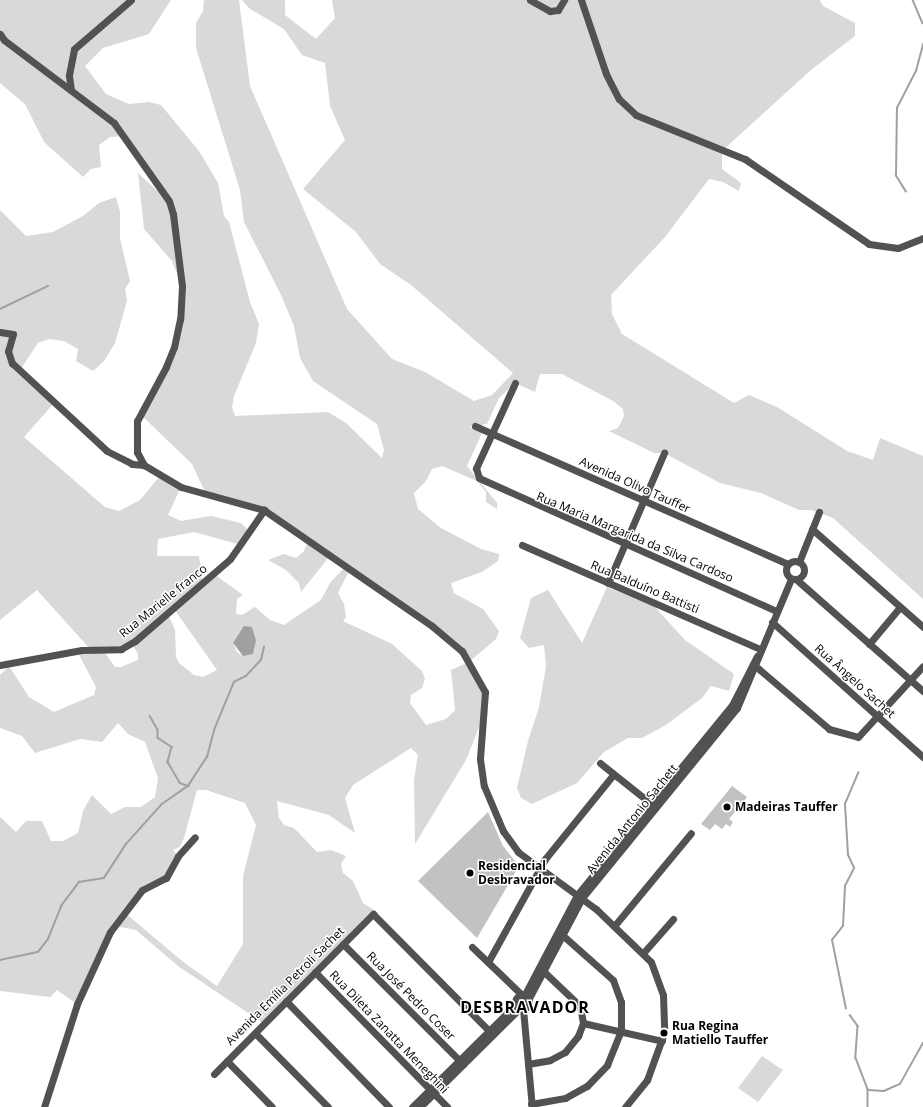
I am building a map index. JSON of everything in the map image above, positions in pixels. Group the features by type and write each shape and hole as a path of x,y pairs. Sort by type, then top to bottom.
{"street":[{"path":"71,90 68,75 74,49 131,0"},
{"path":"530,0 550,11 558,10 564,0"},
{"path":"581,0 606,74 619,99 636,116 745,159 869,244 898,248 923,238"},
{"path":"0,34 4,40 114,123 169,201 176,227 182,286 180,319 174,347 166,367 137,421 137,452 144,466"},
{"path":"0,332 14,334 8,351 12,363 107,451 132,464 144,466 181,487 264,510 432,626 462,651 485,692 480,759 484,786 493,812 518,852 538,869 579,897 615,925 644,952 658,975 663,995 662,1041 648,1080 625,1107"},
{"path":"491,434 515,383"},
{"name":"Avenida Olivo Tauffer","path":"475,426 788,564"},
{"name":"Rua Maria Margarida da Silva Cardoso","path":"491,434 476,468 479,478 485,484 777,611"},
{"path":"608,583 664,453"},
{"name":"Rua Marielle franco","path":"0,665 82,650 121,649 135,641 230,559 264,510"},
{"path":"819,512 799,562 788,564 785,571 923,691"},
{"path":"812,529 923,627"},
{"name":"Rua Balduíno Battisti","path":"522,545 760,648"},
{"name":"Avenida Antonio Sachett","path":"518,1006 527,1007 525,997 579,897 712,734 732,705 754,664 777,611 794,579 804,571 799,562"},
{"path":"869,644 900,607"},
{"name":"Rua Ângelo Sachet","path":"772,622 923,756"},
{"path":"754,664 829,729 861,737 923,666"},
{"path":"600,763 613,775 654,806"},
{"path":"488,962 538,869 613,775"},
{"path":"615,925 691,833"},
{"path":"44,1107 74,1011 110,932 142,890 166,878 178,856 195,837"},
{"name":"Avenida Emília Petroli Sachet","path":"214,1074 373,914 491,1033"},
{"path":"644,952 672,919"},
{"path":"510,986 518,1006 528,1064 532,1105 565,1098 587,1086 607,1065 621,1031 621,1002 613,980 560,933"},
{"name":"Rua José Pedro Coser","path":"343,944 461,1062"},
{"path":"412,1107 432,1091 518,1006 525,997 510,986 472,947"},
{"path":"528,1064 550,1060 566,1052 578,1036 583,1023 580,1006 541,969"},
{"name":"Rua Dileta Zanatta Meneghini","path":"315,972 447,1107"},
{"path":"286,1001 389,1107"},
{"path":"583,1023 662,1041"},
{"path":"255,1033 328,1107"},
{"path":"227,1061 272,1107"},
{"path":"420,1107 432,1091"}],"shaded area":[{"path":"0,0 171,0 149,34 103,48 85,66 106,94 129,104 149,102 161,105 199,151 218,183 224,216 229,222 250,302 259,324 256,343 234,396 232,407 235,416 328,412 346,423 382,458 384,450 377,424 313,381 300,358 294,326 281,295 244,222 240,190 196,48 196,23 203,11 204,0 239,0 250,86 347,309 392,359 425,372 474,401 492,395 513,373 411,285 380,264 356,232 303,189 345,140 330,106 325,63 302,55 284,29 250,9 242,0 285,0 285,15 316,39 335,18 332,0 820,0 823,6 855,23 855,36 811,70 722,151 722,169 741,183 739,191 723,182 709,179 665,237 611,295 612,314 622,334 734,403 749,395 777,407 847,451 873,460 880,438 923,456 923,599 833,518 811,510 799,510 761,493 720,483 664,453 654,453 609,431 618,428 624,416 623,409 613,401 562,374 540,374 535,392 515,383 499,398 487,424 469,427 482,433 467,466 497,503 497,509 486,502 486,492 477,481 442,466 432,469 426,481 414,493 418,509 441,528 481,549 499,554 498,561 482,572 451,583 454,593 483,609 499,631 496,639 469,662 485,692 486,710 466,760 415,844 414,780 418,755 411,748 353,785 345,798 355,833 329,815 277,801 279,818 284,825 294,828 317,852 331,850 346,856 341,864 343,873 353,881 363,903 374,910 263,1023 178,966 136,930 115,926 77,1004 57,990 50,997 0,991 0,817 16,832 26,821 42,821 51,841 63,841 78,833 83,811 92,795 111,814 125,807 141,807 155,797 158,778 145,742 128,734 118,723 102,742 80,739 35,753 22,736 0,728 0,675 9,666 29,697 54,712 94,695 96,687 77,651 90,649 37,590 0,620 0,210 26,236 53,232 83,216 99,203 116,197 120,212 120,238 130,281 125,289 127,301 115,343 104,361 93,371 76,361 78,349 64,341 49,339 38,343 20,370 55,402 24,437 105,507 119,511 140,500 159,477 181,487 168,515 181,521 211,516 241,523 251,533 241,545 194,532 158,539 157,556 199,556 203,583 214,574 243,595 237,599 236,614 242,615 255,607 270,620 284,625 321,600 330,583 344,568 329,557 301,592 299,583 286,570 268,560 284,554 296,558 304,551 308,541 264,510 206,494 192,464 140,414 174,347 182,286 172,261 144,229 138,173 167,200 124,136 110,137 99,145 101,167 91,169 83,177 44,142 25,104 0,83","holes":["349,571 462,651 469,662 451,670 455,710 446,719 426,725 410,703 411,695 422,688 425,679 422,671 392,644 343,621 346,617 344,604 338,593","174,609 217,670 203,677 194,675 179,663 176,657 175,630 168,614","252,627 256,640 243,656 237,652 233,643","131,643 138,654 138,660 121,667 115,667 103,650","197,790 206,790 245,803 256,825 243,876 243,944 217,986 182,961 124,912 142,890 158,883 178,856 173,850 180,847 184,838"]},
{"path":"607,587 654,606 685,640 734,674 729,691 711,686 702,698 666,725 642,738 628,738 604,752 577,783 532,804 521,798 517,788 528,741 539,707 546,666 544,645 529,648 520,638 531,598 548,590 582,643"},
{"path":"244,626 252,627 256,640 253,654 243,656 233,643"},
{"path":"762,1056 783,1070 758,1102 738,1088"}],"building":[{"name":"Madeiras Tauffer","path":"732,786 747,797 744,801 747,804 743,808 740,806 729,819 733,822 730,827 726,824 722,829 715,824 710,830 701,824"},
{"name":"Residencial Desbravador","path":"488,812 503,846 519,866 477,938 418,881"}],"waterway":[{"path":"913,0 923,23"},
{"path":"906,192 896,176 897,108 916,71 923,44"},
{"path":"0,309 48,286"},
{"path":"0,960 38,952 48,939 61,906 79,882 104,878 126,844 162,804 188,786 207,757 214,730 234,682 246,676 261,660 264,647"},
{"path":"150,716 158,730 158,738 172,747 168,762 180,783 188,786"},
{"path":"846,1009 832,940 843,926 845,886 854,868 848,855 845,804 858,773"},
{"path":"850,1015 858,1026 856,1058 868,1089 868,1107"},
{"path":"869,1090 884,1091 900,1084 923,1043"}],"place":[{"name":"Madeiras Tauffer","path":"727,807"},
{"name":"Residencial Desbravador","path":"470,873"},
{"name":"Rua Regina Matiello Tauffer","path":"664,1033"}],"district":[{"name":"DESBRAVADOR","path":"525,1007"}]}
